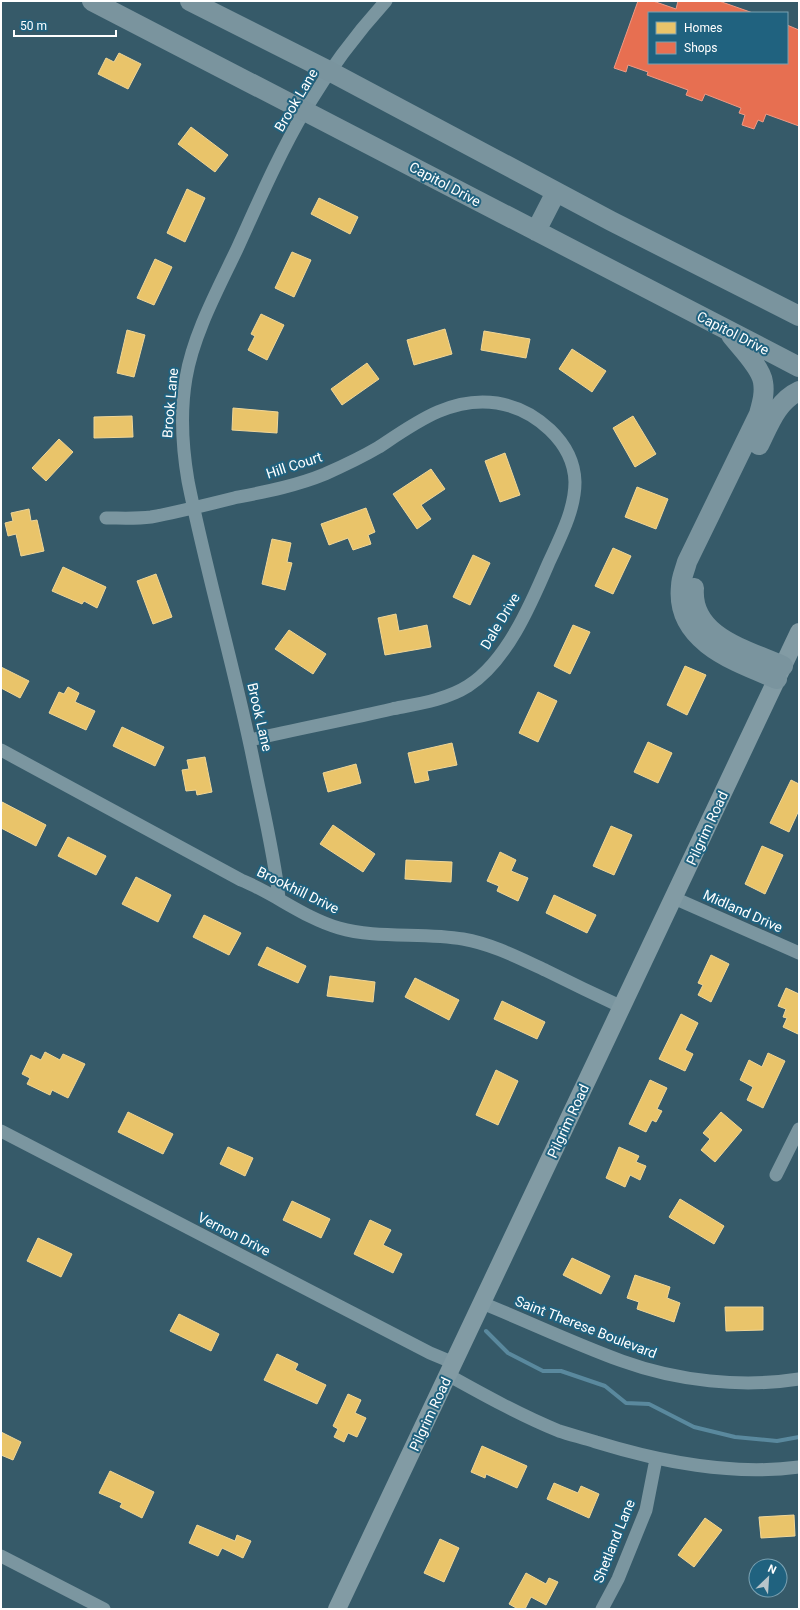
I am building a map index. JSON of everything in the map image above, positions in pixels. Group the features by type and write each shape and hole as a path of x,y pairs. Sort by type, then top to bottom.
{"main road":[{"name":"Capitol Drive","path":"92,1 799,367"},
{"path":"190,1 331,72 556,192 799,316"},
{"path":"536,231 556,192"},
{"path":"727,330 756,367 763,381 763,399 759,414 688,562 680,585 681,601 687,622 695,634 703,641 738,663 780,672"},
{"path":"780,672 725,641 707,627 700,616 695,603 694,591 695,578 701,563 766,430 783,402 791,395 799,391"},
{"name":"Pilgrim Road","path":"337,1609 799,632"}],"street":[{"name":"Brook Lane","path":"279,898 275,864 250,740 193,507 183,451 181,425 186,378 192,349 222,279 305,110 363,26 386,1"},
{"name":"Hill Court","path":"106,518 148,517 278,489 324,474 377,448 429,415 454,405 478,402"},
{"name":"Dale Drive","path":"250,740 449,696 470,685 486,672 512,636 536,591 567,520 574,492 573,469 567,452 562,444 554,434 532,415 498,403 478,402"},
{"name":"Brookhill Drive","path":"1,750 241,880 318,919 340,928 369,932 464,939 490,946 622,1007"},
{"name":"Midland Drive","path":"674,898 799,953"},
{"path":"776,1175 799,1129"},
{"name":"Vernon Drive","path":"1,1131 430,1353 451,1369 512,1409 560,1431 656,1459 714,1468 749,1469 799,1467"},
{"name":"Saint Therese Boulevard","path":"482,1303 624,1362 658,1372 700,1379 741,1382 799,1378"},
{"name":"Shetland Lane","path":"602,1609 618,1579 646,1510 656,1459"},
{"path":"1,1556 104,1609"}],"building: Homes":[{"path":"119,53 141,64 128,89 98,74 106,58 114,62"},
{"path":"191,127 228,155 215,172 178,144"},
{"path":"187,189 205,198 185,242 167,233"},
{"path":"319,198 358,217 350,234 311,214"},
{"path":"292,252 311,260 294,297 275,288"},
{"path":"155,259 172,267 154,305 137,298"},
{"path":"261,314 284,325 267,360 248,350 255,336 251,334"},
{"path":"445,329 452,354 414,365 407,340"},
{"path":"127,330 145,335 134,377 117,373"},
{"path":"484,331 530,339 526,358 481,350"},
{"path":"572,349 606,371 592,392 559,369"},
{"path":"367,363 379,379 342,405 331,389"},
{"path":"233,408 278,412 277,433 232,430"},
{"path":"132,416 133,437 94,438 94,417"},
{"path":"633,416 656,454 635,467 613,428"},
{"path":"59,439 73,452 46,481 32,468"},
{"path":"505,453 520,495 500,502 485,461"},
{"path":"431,469 445,489 421,505 431,519 417,529 393,494"},
{"path":"637,487 668,499 656,529 625,517"},
{"path":"366,508 375,532 368,535 371,544 353,550 348,538 329,545 321,524"},
{"path":"29,509 31,521 37,520 44,551 21,556 16,534 8,536 5,523 13,521 11,513"},
{"path":"272,539 291,543 287,562 292,563 285,590 262,584"},
{"path":"613,548 631,556 613,594 595,586"},
{"path":"473,555 490,563 470,605 453,597"},
{"path":"63,567 106,587 97,608 84,601 82,604 52,591"},
{"path":"156,574 172,617 153,624 137,581"},
{"path":"396,614 399,631 427,625 431,647 385,655 378,618"},
{"path":"573,625 590,632 570,674 554,666"},
{"path":"289,630 326,654 313,674 275,649"},
{"path":"685,666 706,675 687,715 667,705"},
{"path":"1,667 29,681 20,698 1,688"},
{"path":"68,687 79,693 75,702 95,711 86,730 49,713 59,692 64,694"},
{"path":"538,692 557,701 538,742 519,733"},
{"path":"122,727 164,747 155,766 113,746"},
{"path":"648,742 672,753 658,783 634,772"},
{"path":"452,743 457,765 427,771 429,780 415,783 408,753"},
{"path":"205,757 212,792 197,795 196,790 186,791 182,770 189,769 187,760"},
{"path":"356,764 361,783 328,792 323,773"},
{"path":"791,780 799,784 799,810 789,832 770,823"},
{"path":"2,802 46,825 36,846 1,828"},
{"path":"333,825 375,854 363,872 320,844"},
{"path":"611,826 632,835 614,875 593,866"},
{"path":"68,837 106,856 96,875 58,856"},
{"path":"762,846 783,855 765,894 745,884"},
{"path":"500,852 516,860 511,871 528,878 518,901 497,891 499,886 487,881"},
{"path":"406,860 452,862 451,882 405,879"},
{"path":"136,877 171,895 158,922 122,904"},
{"path":"554,895 596,915 587,933 546,913"},
{"path":"204,915 241,933 229,955 193,937"},
{"path":"267,947 306,966 298,983 258,965"},
{"path":"711,955 729,964 711,1002 698,995 703,985 698,983"},
{"path":"330,976 375,982 373,1002 327,996"},
{"path":"415,978 459,1000 449,1020 405,997"},
{"path":"786,988 799,994 798,1034 783,1027 787,1018 783,1017 786,1009 778,1006"},
{"path":"502,1001 545,1022 537,1039 494,1019"},
{"path":"681,1014 698,1023 685,1050 693,1054 685,1071 659,1059"},
{"path":"45,1052 60,1060 63,1054 85,1064 68,1098 52,1090 50,1095 27,1084 30,1078 22,1074 31,1055 41,1060"},
{"path":"768,1053 785,1061 763,1108 747,1100 753,1087 740,1080 749,1060 762,1067"},
{"path":"496,1070 518,1081 498,1125 476,1115"},
{"path":"650,1080 667,1088 657,1109 662,1111 656,1122 652,1120 646,1132 629,1124"},
{"path":"128,1112 173,1134 163,1154 118,1132"},
{"path":"721,1112 742,1130 715,1162 701,1150 710,1139 703,1133"},
{"path":"228,1147 253,1158 245,1176 220,1164"},
{"path":"619,1147 639,1156 636,1162 646,1166 640,1180 630,1175 625,1187 606,1178"},
{"path":"680,1199 724,1226 714,1244 669,1217"},
{"path":"292,1201 330,1219 321,1238 283,1220"},
{"path":"370,1220 391,1230 383,1245 402,1254 393,1273 354,1254"},
{"path":"38,1238 72,1254 61,1277 27,1261"},
{"path":"572,1258 610,1276 601,1294 563,1275"},
{"path":"635,1275 670,1287 667,1298 680,1303 674,1322 637,1309 639,1302 627,1298"},
{"path":"725,1307 763,1307 763,1330 726,1331"},
{"path":"179,1314 219,1334 211,1351 170,1331"},
{"path":"277,1354 298,1364 295,1370 326,1385 317,1404 264,1380"},
{"path":"348,1394 361,1400 355,1413 366,1418 357,1437 348,1433 344,1442 334,1437 338,1429 333,1426"},
{"path":"1,1432 21,1442 13,1460 1,1455"},
{"path":"482,1446 527,1466 517,1488 486,1474 485,1478 471,1472"},
{"path":"110,1471 154,1492 142,1518 120,1507 122,1503 99,1493"},
{"path":"554,1483 578,1493 581,1486 599,1494 589,1518 547,1499"},
{"path":"794,1515 795,1536 761,1538 759,1517"},
{"path":"705,1518 722,1530 694,1567 678,1555"},
{"path":"197,1525 235,1541 237,1535 251,1541 243,1558 222,1548 218,1556 189,1543"},
{"path":"440,1539 459,1548 444,1582 424,1573"},
{"path":"526,1573 546,1584 549,1578 558,1582 546,1605 531,1597 525,1609 518,1609 509,1604"}],"building: Shops":[{"path":"638,1 653,1 676,9 678,1 719,1 750,12 648,12 648,64 788,64 788,25 799,30 799,126 766,114 763,122 758,120 754,129 742,125 745,115 739,113 741,108 705,94 702,101 686,95 688,90 647,75 648,72 628,65 626,72 614,68"}],"waterway":[{"path":"486,1331 508,1353 543,1371 561,1371 605,1386 626,1403 649,1404 694,1427 735,1437 777,1441 799,1437"}]}
